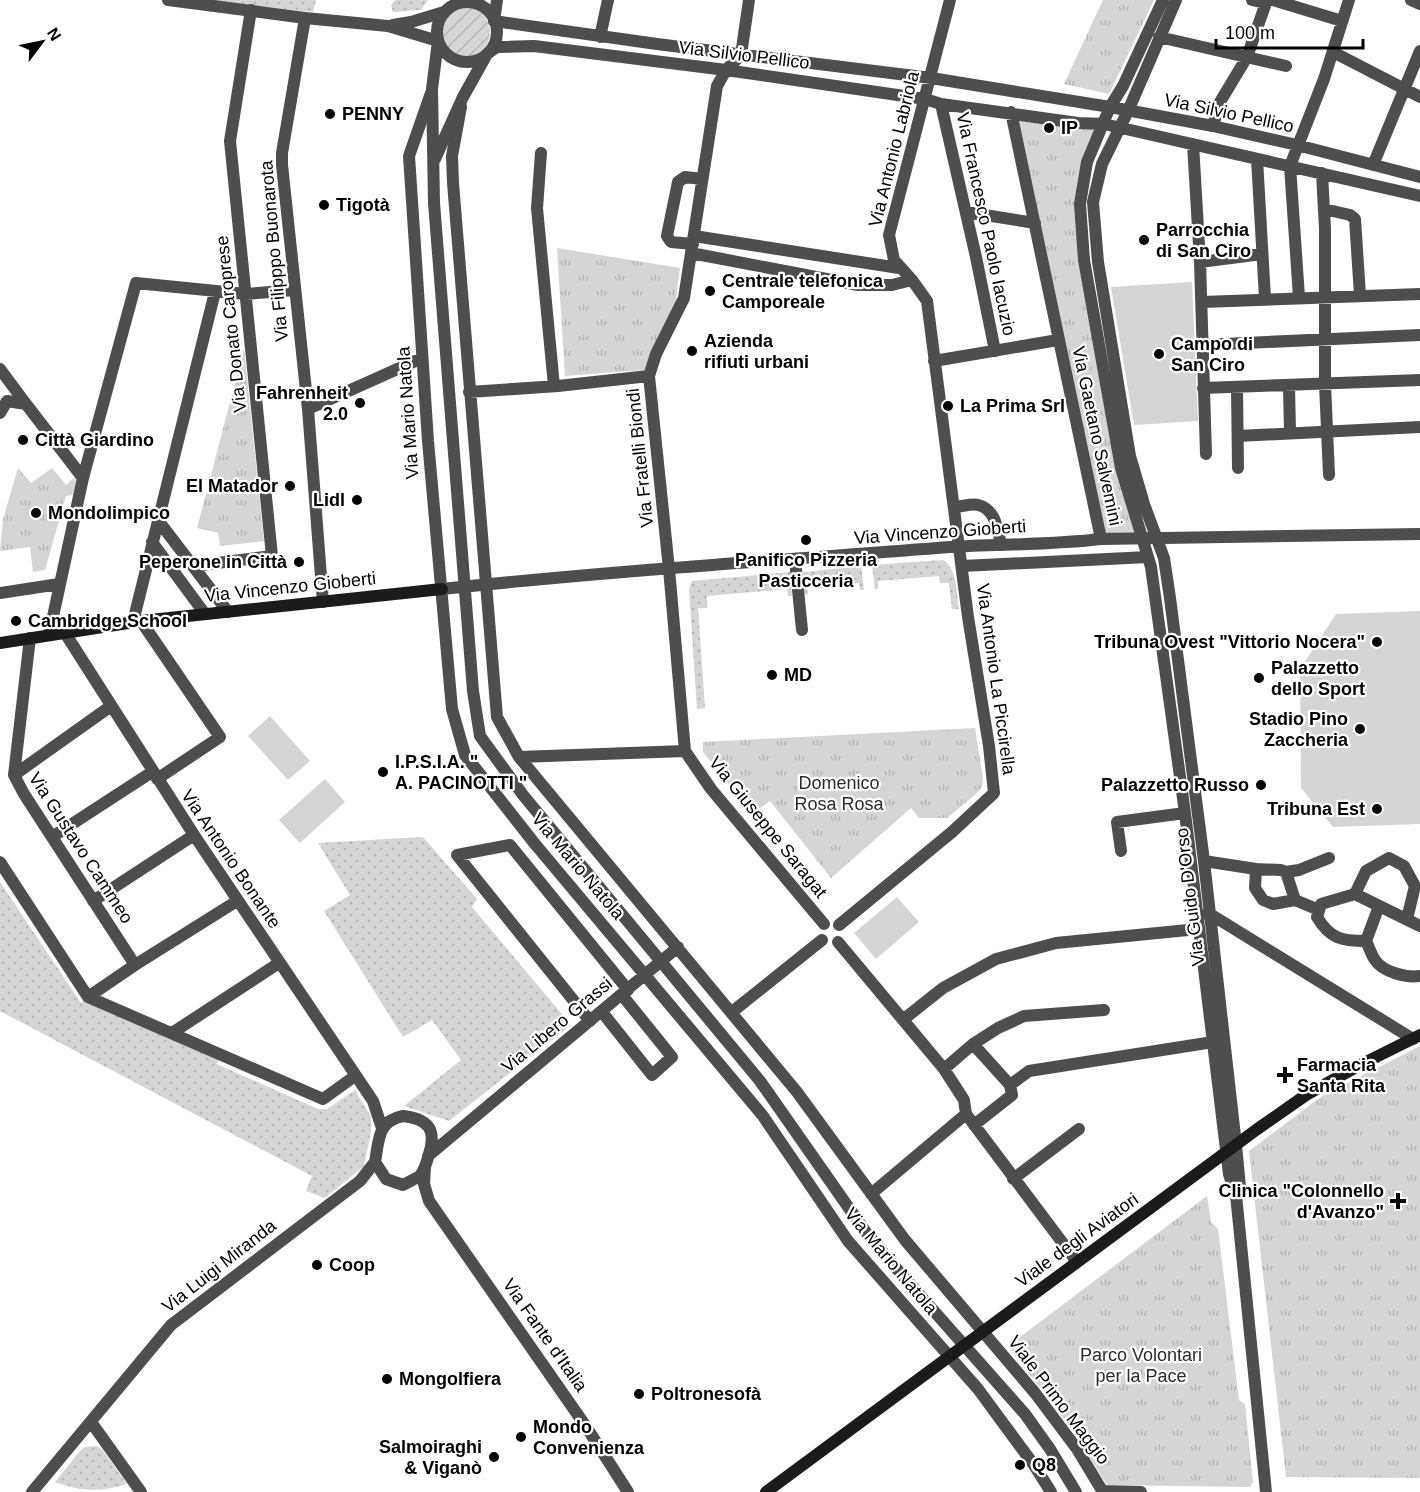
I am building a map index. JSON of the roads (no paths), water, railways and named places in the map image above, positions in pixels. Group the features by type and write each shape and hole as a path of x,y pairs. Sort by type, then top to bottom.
{"main road":[{"name":"Via Vincenzo Gioberti","path":"0,643 137,621 442,589"},
{"name":"Viale degli Aviatori","path":"766,1492 1306,1095 1416,1037"}],"street":[{"path":"168,0 388,26 438,41"},
{"path":"451,0 437,25 438,41 446,53 463,61 476,60 488,53 496,37 494,21 498,0"},
{"path":"600,37 608,0"},
{"path":"741,55 749,0"},
{"name":"Via Antonio Labriola","path":"950,0 889,236 894,261 927,301 959,547"},
{"name":"Via Gaetano Salvemini","path":"1158,539 1144,504 1130,456 1104,336 1084,260 1080,204 1087,162 1110,107 1123,86 1162,0"},
{"name":"Via Gaetano Salvemini","path":"1104,336 1093,202 1102,164 1128,111 1176,0"},
{"path":"1252,0 1268,1 1342,21"},
{"path":"1299,297 1290,166 1333,52 1349,0"},
{"path":"1411,0 1420,4"},
{"path":"1213,126 1220,102 1247,57 1268,1"},
{"path":"388,26 411,22 444,12 454,4 470,2 484,8 494,21"},
{"name":"Via Donato Caroprese","path":"194,566 272,556 230,141 251,10"},
{"name":"Via Filipppo Buonarota","path":"305,18 282,153 282,165 308,409 322,602"},
{"name":"Via Silvio Pellico","path":"494,21 600,37 931,78 1110,107 1213,126 1420,177"},
{"path":"1159,37 1286,66"},
{"name":"Via Mario Natola","path":"438,41 432,88 434,203 474,707 480,736 523,795 760,1081 865,1231 964,1346"},
{"name":"Via Silvio Pellico","path":"488,53 497,47 534,46 726,70 1078,123 1104,124 1420,196"},
{"path":"1373,165 1420,51"},
{"path":"1333,52 1420,97"},
{"name":"Via Mario Natola","path":"433,163 463,97 488,53"},
{"name":"Via Fratelli Biondi","path":"669,569 650,376 656,354 684,298 717,86 726,70 741,55"},
{"name":"Via Mario Natola","path":"432,88 409,156 422,358 452,709 465,756 535,844 763,1116 848,1241 950,1358"},
{"path":"993,89 995,110"},
{"name":"Via Mario Natola","path":"463,97 452,156 469,392 497,717 519,757 797,1092 905,1240 983,1332"},
{"name":"Via Francesco Paolo Iacuzio","path":"941,104 995,351"},
{"name":"Via Gaetano Salvemini","path":"1011,112 1101,539"},
{"path":"1193,144 1202,302 1206,454"},
{"path":"541,153 537,208 554,386"},
{"path":"1257,159 1265,298"},
{"path":"1322,173 1325,384 1329,475"},
{"path":"702,179 685,177 678,182 667,236 671,242 899,268"},
{"path":"1324,209 1350,215 1355,219 1360,295"},
{"path":"966,212 1035,223"},
{"path":"693,244 858,285 892,285 912,280"},
{"path":"1200,262 1262,254"},
{"path":"49,635 83,478 136,283 246,294 295,290"},
{"path":"52,837 220,737 137,621 157,519 215,292"},
{"path":"1202,302 1420,294"},
{"path":"1202,345 1420,335"},
{"name":"Via Gaetano Salvemini","path":"934,361 1058,340"},
{"path":"308,409 422,358"},
{"name":"Via Gaetano Salvemini","path":"1108,358 1121,468 1143,540"},
{"path":"0,369 83,478"},
{"path":"469,392 650,376"},
{"path":"1203,388 1420,380"},
{"path":"1289,386 1290,432"},
{"path":"1237,387 1238,468"},
{"path":"0,413 7,401 26,404"},
{"path":"1238,436 1420,427"},
{"path":"954,507 978,505 990,512 997,524 1001,545"},
{"path":"157,519 228,612"},
{"name":"Via Vincenzo Gioberti","path":"442,589 669,569 959,547 1072,543 1101,539 1420,534"},
{"name":"Via Guido D'Orso","path":"1158,539 1164,558 1204,861 1232,1148"},
{"name":"Via Guido D'Orso","path":"1143,540 1151,567 1185,813 1213,1042 1232,1148"},
{"path":"152,542 205,614"},
{"name":"Via Antonio La Piccirella","path":"839,925 952,832 994,793 959,547"},
{"name":"Via Vincenzo Gioberti","path":"962,566 1148,557"},
{"path":"795,560 802,630"},
{"name":"Via Giuseppe Saragat","path":"669,569 685,752 711,789 824,924"},
{"path":"0,593 59,584"},
{"name":"Via Antonio Bonante","path":"65,633 194,836 373,1101 382,1128"},
{"name":"Via Gustavo Cammeo","path":"30,638 14,775 135,964"},
{"path":"14,775 111,706"},
{"name":"Via Giuseppe Saragat","path":"519,757 685,752"},
{"name":"Via Guido D'Orso","path":"1121,851 1117,822 1185,813"},
{"path":"93,901 194,836"},
{"path":"590,1021 457,855 510,845 625,992 672,1057 652,1075 602,1012"},
{"path":"1204,861 1286,872 1299,870 1329,858"},
{"path":"1355,894 1366,871 1389,858 1404,866 1418,885 1407,919"},
{"path":"0,862 88,997 323,1099 355,1076"},
{"path":"1256,869 1255,888 1263,900 1273,904 1295,900 1319,910"},
{"path":"1286,872 1295,900"},
{"path":"1366,941 1347,941 1325,931 1317,917 1321,904 1355,894 1420,926"},
{"path":"88,997 135,964 237,901"},
{"path":"1379,906 1366,941 1375,961 1389,971 1412,977 1420,976"},
{"path":"1197,915 1210,914 1416,1037"},
{"path":"832,922 839,925 842,936 838,942 831,945 822,940 820,931 824,924 832,922"},
{"path":"904,1019 943,988 996,959 1056,943 1198,929"},
{"path":"732,1012 822,940"},
{"path":"838,942 944,1069 964,1100 966,1114 1077,1262"},
{"name":"Via Libero Grassi","path":"427,1162 458,1130 678,947"},
{"path":"172,1034 279,963"},
{"path":"944,1069 973,1044 998,1028 1024,1017 1104,1010"},
{"path":"1010,1085 1029,1071 1213,1042"},
{"path":"973,1044 1010,1085 1012,1095 974,1125"},
{"name":"Via Antonio Bonante","path":"373,1101 403,1116"},
{"path":"871,1194 966,1114"},
{"path":"386,1179 375,1162 382,1128 390,1120 403,1116 421,1120 442,1131 458,1130"},
{"path":"360,1181 386,1179 403,1185 416,1180 427,1162 432,1144 432,1133 429,1126"},
{"path":"1013,1179 1079,1130"},
{"path":"1232,1148 1240,1186 1236,1196 1266,1492"},
{"name":"Via Luigi Miranda","path":"32,1492 171,1325 360,1181 375,1162"},
{"name":"Via Fante d'Italia","path":"427,1162 424,1184 429,1201 587,1428 628,1492"},
{"name":"Via Fante d'Italia","path":"403,1185 429,1201"},
{"name":"Viale Primo Maggio","path":"983,1332 1035,1393 1077,1449 1103,1492"},
{"name":"Viale Primo Maggio","path":"964,1346 1025,1414 1076,1492"},
{"path":"950,1358 1002,1419 1051,1492"},
{"path":"91,1422 141,1492"},
{"path":"1103,1492 1141,1492"}],"place":[{"name":"PENNY","path":"330,114"},
{"name":"IP","path":"1049,128"},
{"name":"Tigotà","path":"324,205"},
{"name":"Parrocchia di San Ciro","path":"1144,240"},
{"name":"Centrale telefonica Camporeale","path":"710,291"},
{"name":"Azienda rifiuti urbani","path":"692,351"},
{"name":"Campo di San Ciro","path":"1159,354"},
{"name":"Fahrenheit 2.0","path":"360,403"},
{"name":"La Prima Srl","path":"948,406"},
{"name":"Città Giardino","path":"23,440"},
{"name":"El Matador","path":"290,486"},
{"name":"Lidl","path":"357,500"},
{"name":"Mondolimpico","path":"36,513"},
{"name":"Panifico Pizzeria Pasticceria","path":"806,540"},
{"name":"Peperone in Città","path":"299,562"},
{"name":"Cambridge School","path":"16,621"},
{"name":"Tribuna Ovest \"Vittorio Nocera\"","path":"1377,642"},
{"name":"MD","path":"772,675"},
{"name":"Palazzetto dello Sport","path":"1259,678"},
{"name":"Stadio Pino Zaccheria","path":"1360,729"},
{"name":"I.P.S.I.A. \" A. PACINOTTI \"","path":"383,772"},
{"name":"Palazzetto Russo","path":"1261,785"},
{"name":"Tribuna Est","path":"1377,809"},
{"name":"Farmacia Santa Rita","path":"1285,1075"},
{"name":"Clinica \"Colonnello d'Avanzo\"","path":"1398,1201"},
{"name":"Coop","path":"317,1265"},
{"name":"Mongolfiera","path":"387,1379"},
{"name":"Poltronesofà","path":"639,1394"},
{"name":"Mondo Convenienza","path":"521,1437"},
{"name":"Salmoiraghi & Viganò","path":"494,1457"},
{"name":"Q8","path":"1020,1465"}],"park label":[{"name":"Domenico Rosa Rosa","path":"839,793"},
{"name":"Parco Volontari per la Pace","path":"1141,1365"}]}
